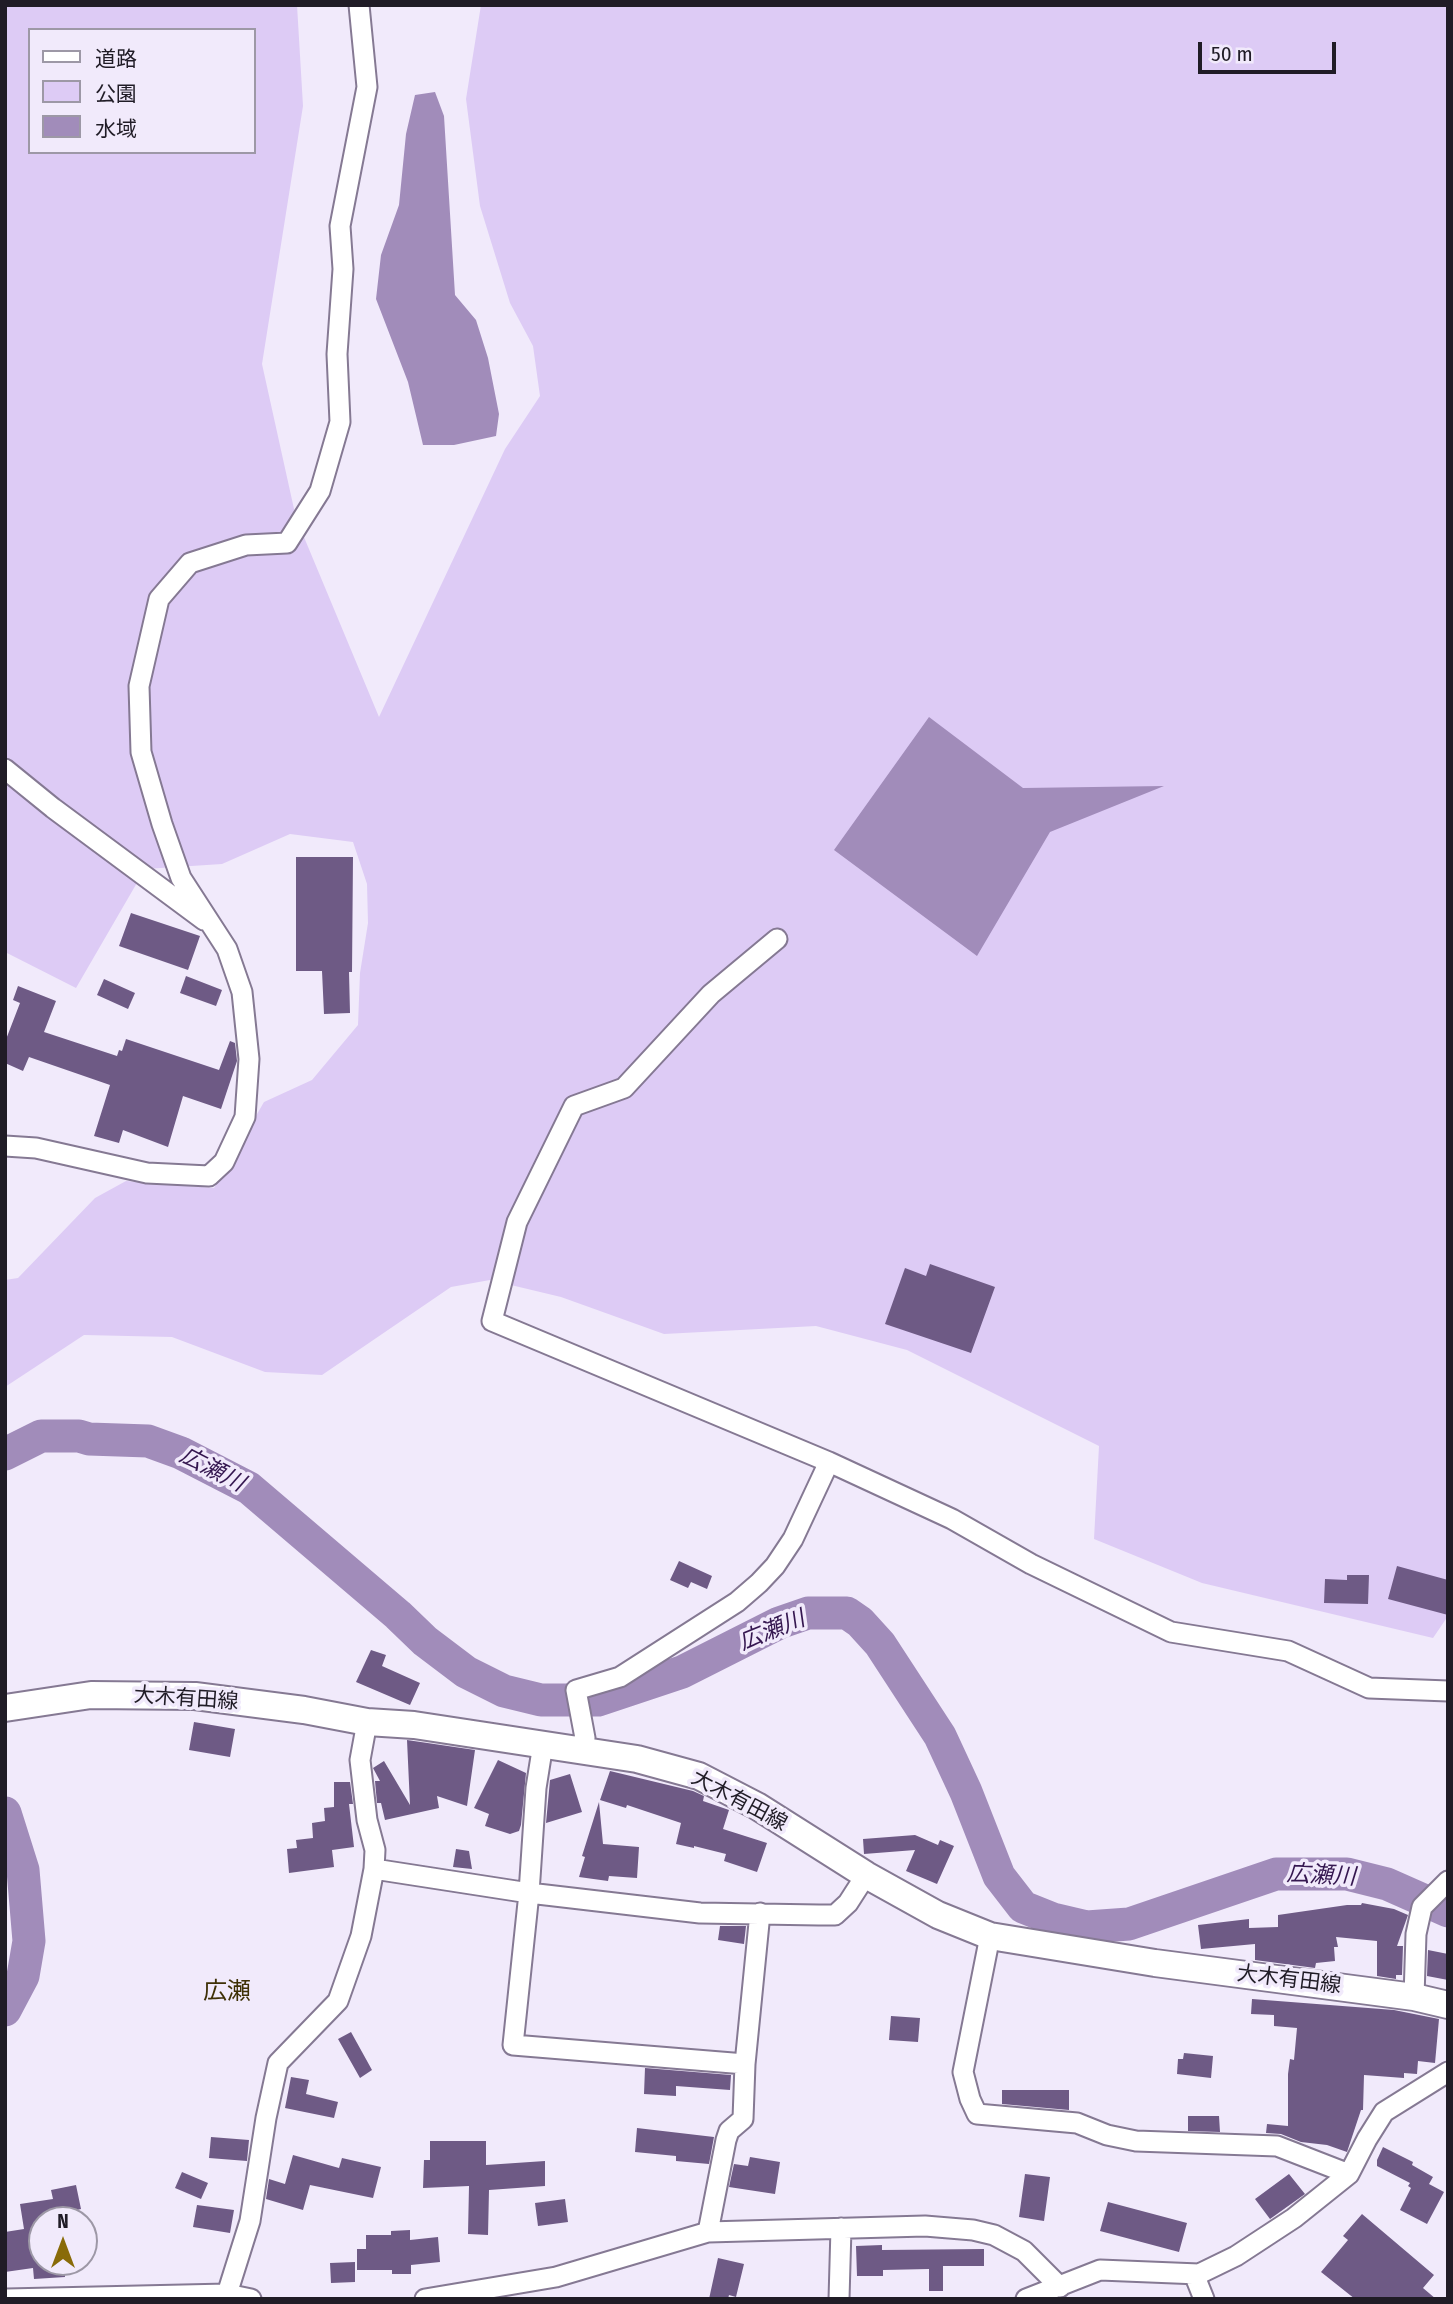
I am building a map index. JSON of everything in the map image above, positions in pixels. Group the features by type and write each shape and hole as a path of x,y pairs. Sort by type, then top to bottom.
{"main road":[{"name":"大木有田線","path":"14,1707 91,1695 195,1696 304,1710 367,1722 414,1725 543,1744 582,1744 699,1776 757,1806 866,1875 938,1915 990,1936 1155,1963 1414,1997 1448,2005"}],"street":[{"path":"5,1146 36,1148 147,1174 209,1176 224,1162 245,1117 249,1059 242,992 227,949 181,878 162,824 141,752 139,686 159,598 190,563 246,545 287,543 320,491 340,422 337,354 344,269 340,226 367,86 359,5"},
{"path":"5,769 216,929"},
{"path":"777,939 711,994 624,1088 574,1106 517,1222 492,1321 829,1462 952,1519 1031,1564 1171,1632 1288,1651 1369,1688 1448,1691"},
{"path":"582,1744 576,1690 620,1677 737,1602 759,1583 775,1566 793,1539 829,1462"},
{"path":"227,2294 250,2221 266,2118 278,2063 338,2001 361,1936 375,1850 367,1820 359,1760 367,1722"},
{"path":"543,1744 536,1788 529,1893 513,2045 745,2064"},
{"path":"374,1869 529,1893 700,1913 835,1915 848,1903 866,1875"},
{"path":"1414,1997 1416,1934 1422,1907 1448,1881"},
{"path":"708,2232 726,2140 729,2131 743,2119 745,2064 760,1913"},
{"path":"990,1936 963,2072 977,2114 1077,2123 1107,2135 1136,2141 1277,2146 1349,2174"},
{"path":"1026,2299 1100,2270 1199,2274 1236,2256 1294,2218 1349,2174 1384,2112 1448,2072"},
{"path":"425,2299 556,2277 708,2232 925,2226 973,2230 994,2235 1024,2250 1060,2287"},
{"path":"840,2299 841,2228"},
{"path":"1194,2274 1204,2299"},
{"path":"7,2299 227,2294 251,2299"}],"green space":[{"path":"5,5 297,5 303,106 262,364 296,518 379,717 505,449 540,396 533,346 510,303 480,206 466,99 481,5 1448,5 1448,1616 1433,1638 1202,1583 1094,1539 1099,1446 907,1350 816,1326 664,1334 561,1297 490,1280 451,1287 322,1375 265,1372 172,1337 84,1335 5,1387 5,1280 18,1278 95,1198 126,1181 214,1188 264,1102 312,1080 358,1025 360,973 368,923 367,884 353,842 290,834 222,864 145,869 76,988 5,952"}],"water":[{"path":"435,92 444,116 455,295 476,320 488,358 499,414 496,436 454,445 423,445 408,382 376,299 381,255 399,205 406,134 415,95"},
{"path":"929,717 1023,788 1164,786 1050,832 977,956 834,850"}],"building":[{"path":"296,857 353,857 350,1013 324,1014 322,971 296,971"},
{"path":"131,913 200,936 188,970 119,946"},
{"path":"186,976 222,990 216,1006 180,993"},
{"path":"104,979 135,993 128,1009 97,995"},
{"path":"18,986 56,1001 44,1032 117,1056 126,1039 219,1070 230,1041 235,1043 237,1061 221,1109 183,1096 168,1147 123,1130 119,1143 94,1136 110,1085 29,1057 23,1071 5,1063 5,1042 20,1003 13,1000"},
{"path":"930,1264 995,1287 971,1353 885,1324 905,1268 926,1276"},
{"path":"679,1561 712,1576 707,1589 691,1582 688,1588 670,1580"},
{"path":"1397,1566 1448,1580 1448,1615 1388,1599"},
{"path":"1347,1575 1369,1575 1368,1604 1324,1603 1325,1579 1347,1580"},
{"path":"371,1650 386,1655 382,1666 420,1683 410,1705 356,1682"},
{"path":"194,1722 235,1729 230,1757 189,1750"},
{"path":"407,1740 475,1750 467,1806 437,1796 439,1808 385,1820 381,1803 377,1803 375,1781 380,1781 373,1768 384,1761 410,1805"},
{"path":"498,1760 526,1773 521,1825 519,1831 510,1834 485,1826 489,1814 474,1808"},
{"path":"610,1771 693,1791 704,1796 703,1801 729,1810 723,1829 767,1843 757,1872 724,1861 726,1854 676,1844 681,1823 627,1805 626,1808 600,1800"},
{"path":"570,1774 582,1812 546,1823 550,1780"},
{"path":"334,1782 350,1782 353,1804 349,1804 354,1847 332,1850 334,1867 289,1873 287,1849 297,1848 296,1840 313,1838 312,1823 325,1821 324,1808 334,1807"},
{"path":"599,1802 603,1844 639,1847 637,1878 609,1876 608,1881 579,1877 585,1857 582,1856"},
{"path":"915,1835 938,1845 940,1840 954,1846 937,1884 906,1871 915,1850 864,1854 863,1839"},
{"path":"456,1849 469,1851 472,1869 453,1867"},
{"path":"1362,1903 1394,1909 1408,1915 1397,1946 1403,1946 1402,1975 1396,1975 1396,1979 1377,1976 1377,1941 1336,1937 1338,1947 1334,1947 1335,1961 1316,1963 1315,1968 1255,1960 1255,1944 1201,1949 1198,1925 1249,1919 1249,1928 1278,1927 1278,1915"},
{"path":"720,1926 746,1926 744,1944 718,1940"},
{"path":"1428,1950 1448,1954 1448,1980 1427,1976"},
{"path":"1252,1999 1394,2010 1439,2019 1435,2063 1418,2061 1417,2074 1404,2073 1404,2078 1364,2075 1363,2110 1347,2152 1327,2145 1301,2142 1281,2134 1266,2133 1267,2124 1288,2126 1288,2074 1290,2059 1294,2060 1297,2028 1274,2026 1274,2015 1251,2014"},
{"path":"891,2016 920,2018 918,2042 889,2040"},
{"path":"351,2032 372,2070 360,2078 338,2039"},
{"path":"1184,2053 1213,2056 1211,2078 1177,2074 1178,2059 1183,2059"},
{"path":"645,2068 731,2075 730,2090 676,2086 676,2096 644,2094"},
{"path":"291,2077 309,2080 306,2094 338,2102 334,2118 285,2108"},
{"path":"1002,2090 1069,2090 1069,2110 1002,2104"},
{"path":"1188,2116 1219,2116 1220,2132 1188,2131"},
{"path":"637,2128 714,2137 709,2164 676,2161 676,2156 635,2152"},
{"path":"211,2137 249,2140 247,2161 209,2158"},
{"path":"430,2141 486,2141 486,2165 545,2161 545,2186 489,2190 488,2235 468,2234 469,2186 423,2188 424,2160 430,2160"},
{"path":"1383,2147 1413,2162 1412,2165 1433,2177 1429,2184 1444,2192 1427,2224 1400,2210 1411,2188 1408,2186 1410,2183 1377,2166"},
{"path":"293,2155 339,2168 342,2158 381,2167 373,2198 310,2185 303,2210 266,2199 269,2179 285,2184"},
{"path":"750,2157 780,2162 775,2194 729,2187 734,2164 748,2166"},
{"path":"182,2172 208,2183 201,2199 175,2188"},
{"path":"1025,2174 1050,2177 1044,2221 1019,2217"},
{"path":"1289,2174 1305,2194 1270,2219 1255,2199"},
{"path":"76,2185 80,2206 28,2206 28,2269 5,2272 5,2232 24,2229 20,2204 53,2199 51,2190"},
{"path":"565,2199 568,2222 538,2226 535,2203"},
{"path":"1108,2202 1187,2223 1179,2252 1100,2231"},
{"path":"197,2205 234,2210 230,2233 193,2227"},
{"path":"1362,2214 1434,2275 1423,2288 1436,2299 1355,2299 1321,2272 1348,2240 1343,2236"},
{"path":"410,2230 410,2240 438,2237 440,2262 411,2265 411,2274 392,2274 392,2270 357,2270 357,2249 366,2249 366,2235 391,2235 391,2231"},
{"path":"882,2245 882,2250 984,2249 984,2266 943,2266 943,2291 929,2291 929,2269 883,2270 883,2276 857,2276 856,2246"},
{"path":"718,2258 744,2264 736,2297 729,2295 728,2299 709,2299"},
{"path":"355,2262 355,2282 331,2283 330,2263"},
{"path":"34,2276 65,2276 65,2277 34,2279"}],"waterway":[{"name":"広瀬川","path":"5,1454 41,1436 148,1441 181,1453 249,1488 425,1641 466,1672 504,1691 541,1700 598,1700 682,1672 779,1623 808,1613 847,1613 860,1622 880,1644 940,1736 966,1792 999,1876 1023,1907 1053,1919 1087,1927 1129,1924 1276,1874 1347,1874 1387,1884 1448,1911"},
{"name":"広瀬川","path":"5,1813 23,1870 29,1941 23,1976 5,2010"}],"district":[{"name":"広瀬","path":"227,1992"}]}
